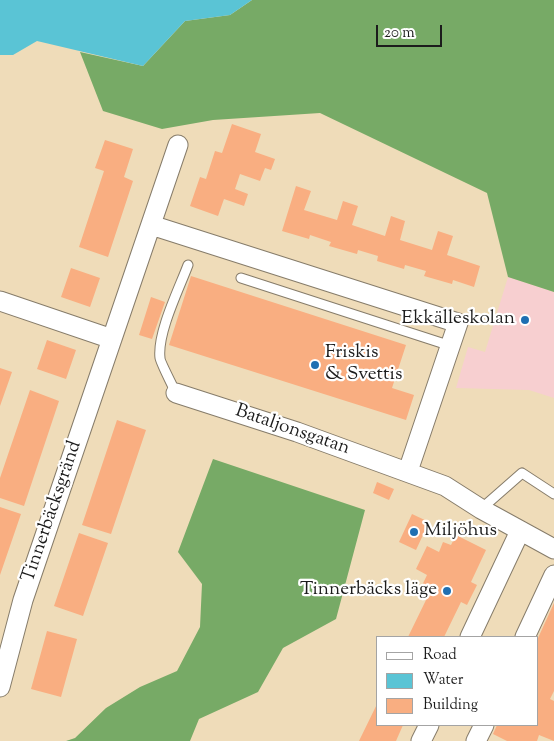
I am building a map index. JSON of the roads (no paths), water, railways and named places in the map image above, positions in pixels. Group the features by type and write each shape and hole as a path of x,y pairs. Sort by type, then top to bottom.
{"street":[{"name":"Tinnerbäcksgränd","path":"0,687 23,600 178,145"},
{"path":"151,225 458,323 408,471"},
{"path":"0,300 112,339"},
{"name":"Bataljonsgatan","path":"176,393 408,471 445,486 481,509 554,549"},
{"path":"470,636 520,531"},
{"path":"525,636 554,575"},
{"path":"421,741 428,726"},
{"path":"476,741 484,726"}],"lane":[{"path":"176,393 160,359 160,348 163,333 188,265"},
{"path":"241,278 451,346"},
{"path":"481,509 522,473 554,494"}],"water":[{"path":"0,0 252,0 230,15 185,21 143,66 37,41 13,55 0,55"}],"place":[{"name":"Ekkälleskolan","path":"525,320"},
{"name":"Friskis & Svettis","path":"315,365"},
{"name":"Miljöhus","path":"414,532"},
{"name":"Tinnerbäcks läge","path":"447,591"}]}
